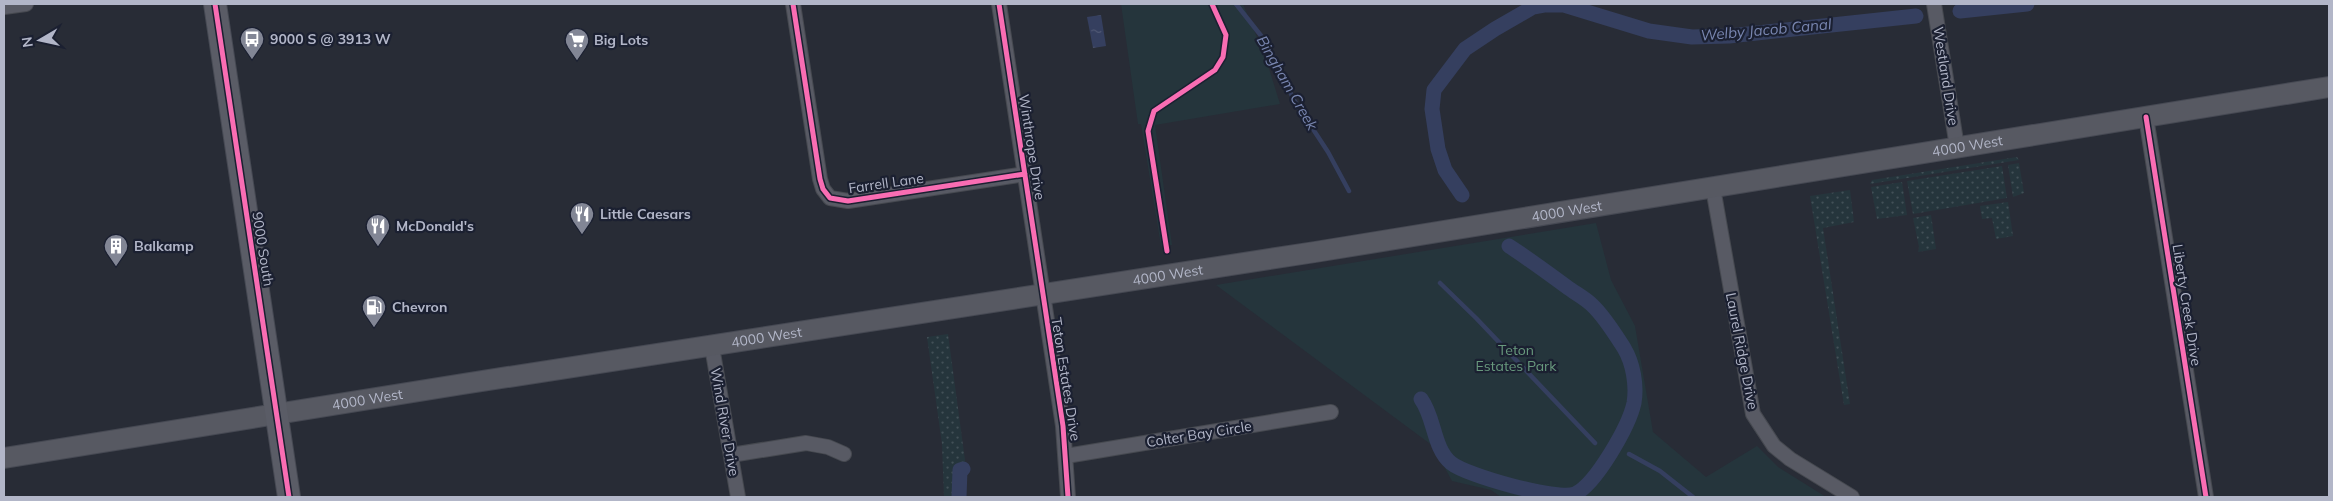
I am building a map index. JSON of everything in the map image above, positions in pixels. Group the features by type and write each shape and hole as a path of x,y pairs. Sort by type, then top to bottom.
{"main road":[{"name":"9000 South","path":"215,4 289,497"},
{"name":"4000 West","path":"4,458 1713,188 2329,87"}],"street":[{"path":"4,7 26,4"},
{"name":"Farrell Lane","path":"793,4 820,179 823,189 830,198 848,201 1024,174"},
{"name":"Winthrope Drive","path":"999,4 1042,294"},
{"name":"Westland Drive","path":"1934,4 1957,147"},
{"name":"Liberty Creek Drive","path":"2146,116 2206,497"},
{"name":"Laurel Ridge Drive","path":"1713,188 1753,414 1764,433 1784,455 1852,497"},
{"name":"Teton Estates Drive","path":"1042,294 1066,456 1068,497"},
{"name":"Wind River Drive","path":"712,347 738,497"},
{"name":"Colter Bay Circle","path":"1066,456 1331,412"},
{"path":"731,456 806,443 828,447 844,454"}],"green space":[{"path":"1121,4 1243,4 1266,59 1280,104 1155,125 1172,245 1161,246 1141,124 1138,124"},
{"path":"2017,157 2019,160 1870,184 1872,180"},
{"path":"2019,163 2024,193 2013,197 2008,165"},
{"path":"2002,166 2007,198 1913,214 1907,181"},
{"path":"1902,182 1907,215 1877,219 1871,187"},
{"path":"1850,190 1854,222 1823,228 1850,404 1844,405 1810,196"},
{"path":"2008,202 2013,236 1996,239 1992,218 1982,219 1980,206"},
{"path":"1931,215 1936,249 1918,252 1919,247 1913,218"},
{"name":"Teton Estates Park","path":"1596,223 1611,280 1635,326 1653,432 1706,477 1757,446 1778,467 1826,497 1501,497 1491,490 1452,481 1433,446 1216,285"},
{"path":"948,334 967,475 965,497 944,497 942,444 927,337"}],"water":[{"path":"1101,15 1106,46 1093,48 1087,17"}],"waterway":[{"name":"Bingham Creek","path":"1236,4 1266,42 1294,100 1328,152 1349,191"},
{"name":"Welby Jacob Canal","path":"1960,11 2027,4"},
{"name":"Welby Jacob Canal","path":"1462,195 1445,170 1438,149 1432,109 1434,90 1465,49 1533,7 1564,5 1649,31 1692,37 1729,36 1916,16"},
{"name":"Welby Jacob Canal","path":"1421,399 1426,407 1437,441 1445,457 1451,463 1475,474 1533,491 1551,494 1575,494 1602,467 1619,439 1631,413 1635,396 1632,367 1624,348 1605,320 1589,302 1509,246"},
{"name":"Bingham Creek","path":"1440,283 1476,318 1595,443"},
{"name":"Bingham Creek","path":"1629,454 1660,471 1693,497"},
{"name":"Welby Jacob Canal","path":"959,497 960,470 963,469"}],"cycle path":[{"path":"215,4 289,497"},
{"path":"793,4 820,179 823,189 830,198 848,201 1025,174"},
{"path":"999,4 1063,426 1068,497"},
{"path":"1167,251 1148,131 1154,111 1215,70 1223,57 1226,35 1212,4"},
{"path":"2146,117 2206,497"}],"place":[{"name":"9000 S @ 3913 W","path":"252,60"},
{"name":"Big Lots","path":"577,61"},
{"name":"Little Caesars","path":"582,235"},
{"name":"McDonald's","path":"378,247"},
{"name":"Balkamp","path":"116,267"},
{"name":"Chevron","path":"374,328"}]}
